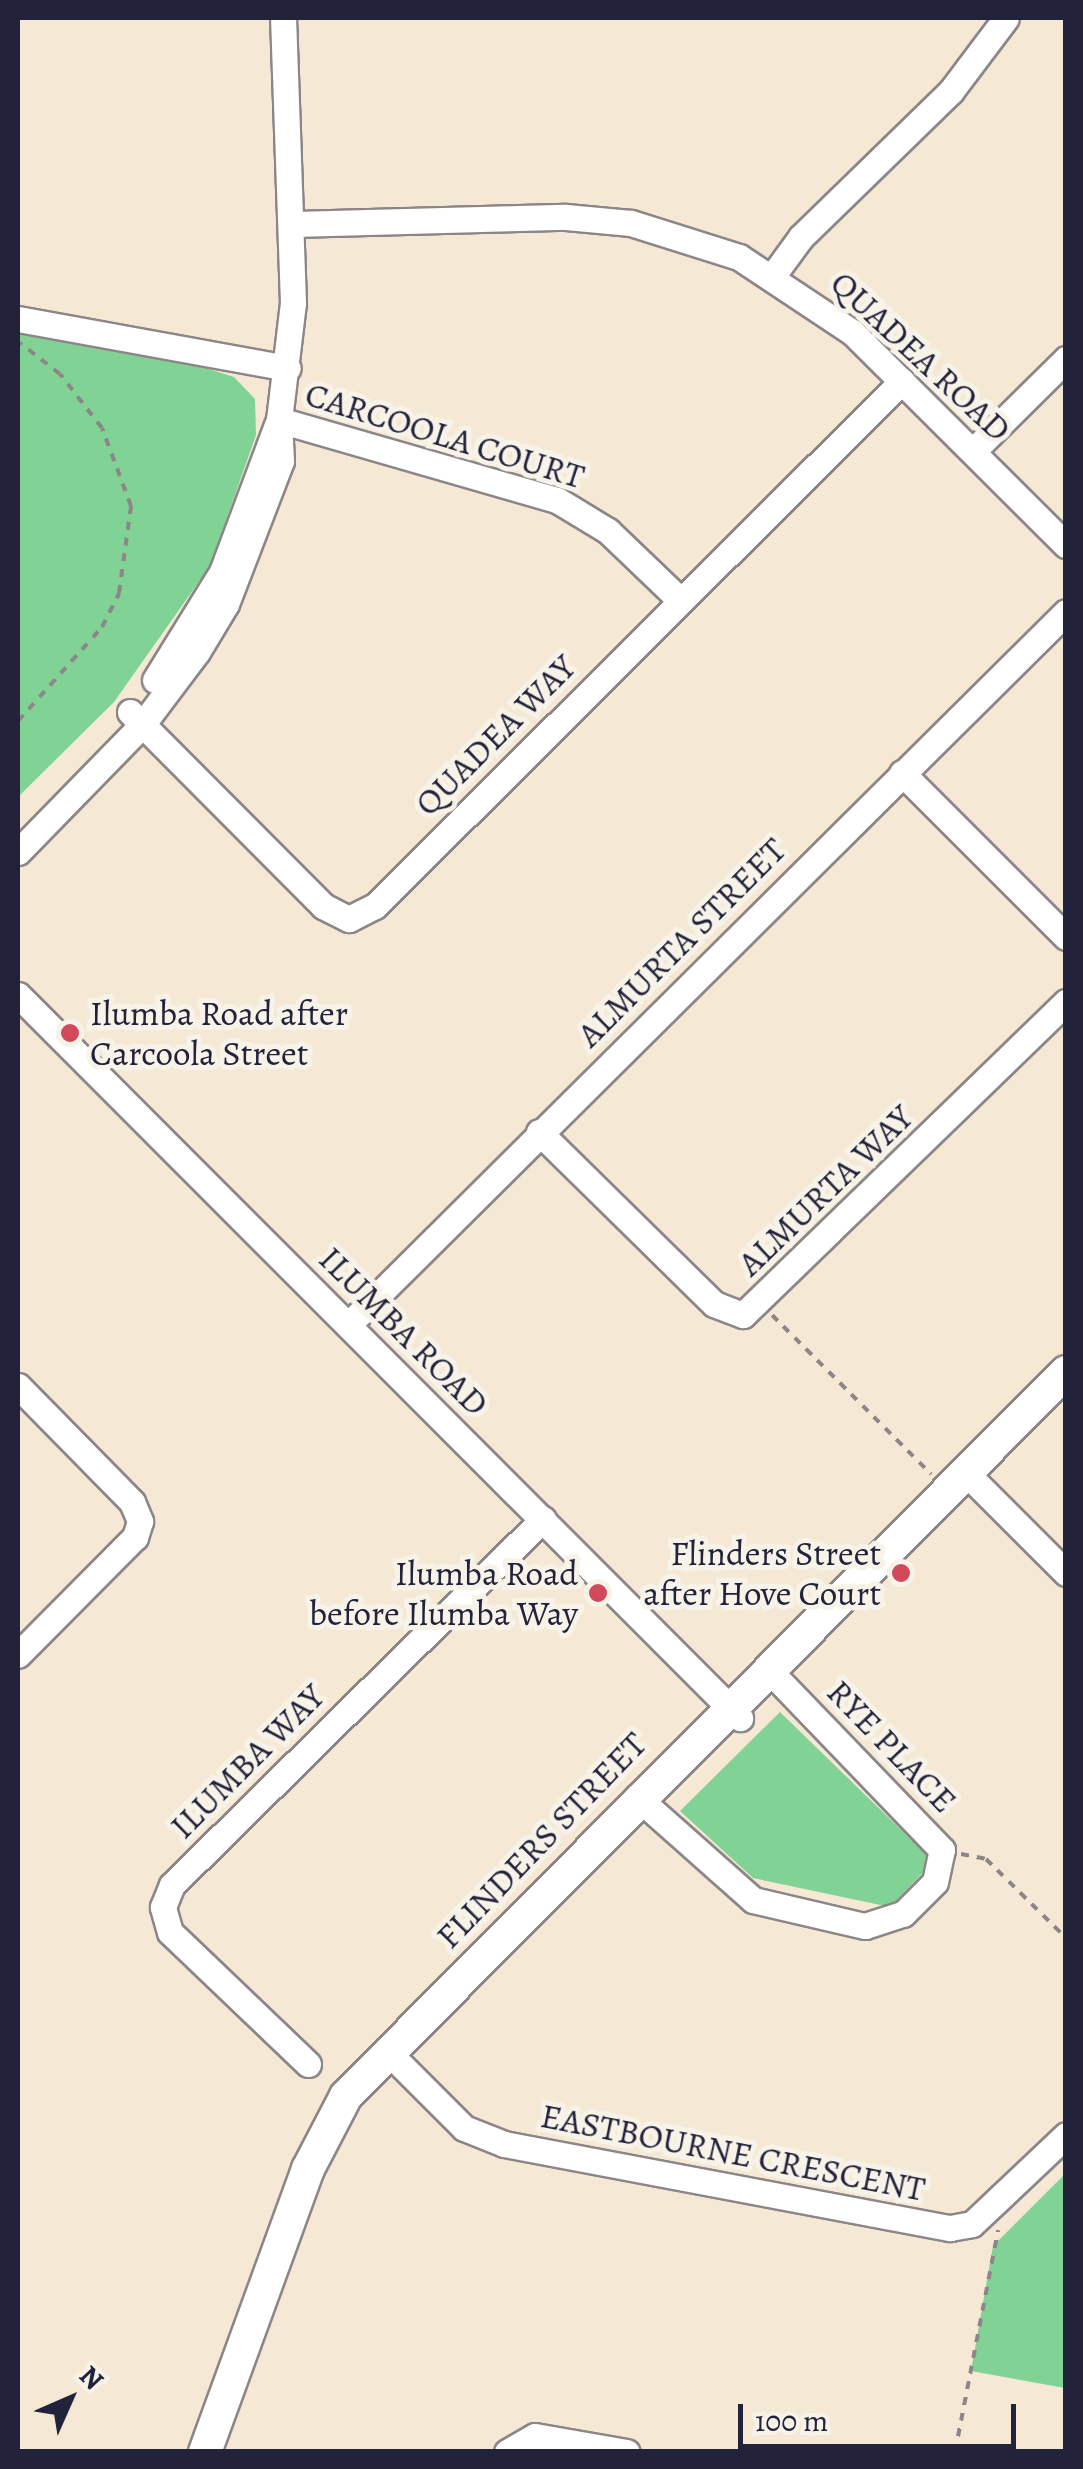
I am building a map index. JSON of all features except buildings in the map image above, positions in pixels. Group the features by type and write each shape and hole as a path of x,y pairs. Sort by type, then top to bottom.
{"main road":[{"name":"FLINDERS STREET","path":"205,2452 308,2168 346,2096 392,2056 774,1675 1066,1372"},
{"name":"FLINDERS STREET","path":"960,1479 1066,1395"},
{"name":"FLINDERS STREET","path":"223,2452 330,2161 350,2118 392,2056"}],"street":[{"path":"18,852 136,719 226,604 282,461 279,420 288,368 293,224 283,18"},
{"path":"774,274 801,237 951,91 1006,18"},
{"name":"QUADEA ROAD","path":"293,224 566,217 631,223 692,238 774,274 852,332 1066,545"},
{"path":"18,318 288,368"},
{"path":"972,451 1066,359"},
{"name":"QUADEA WAY","path":"136,719 323,906 349,918 375,906 679,599 902,382"},
{"name":"CARCOOLA COURT","path":"279,420 556,500 608,530 679,599"},
{"name":"ALMURTA STREET","path":"349,1324 1066,612"},
{"path":"18,830 136,719"},
{"path":"902,774 1066,937"},
{"name":"ILUMBA ROAD","path":"18,995 735,1713"},
{"name":"ALMURTA WAY","path":"539,1132 714,1304 743,1315 761,1304 1066,1002"},
{"path":"18,1386 132,1502 140,1521 135,1537 18,1654"},
{"path":"960,1479 1066,1574"},
{"name":"ILUMBA WAY","path":"308,2064 170,1932 163,1907 172,1885 544,1519"},
{"name":"RYE PLACE","path":"643,1803 752,1900 865,1926 903,1914 935,1882 942,1850 774,1675"},
{"name":"EASTBOURNE CRESCENT","path":"392,2056 464,2128 504,2144 950,2228 972,2224 986,2213 1066,2135"},
{"path":"508,2452 535,2436 627,2452"}],"path":[{"path":"18,342 60,374 102,428 131,506 119,593 102,627 18,721"},
{"path":"761,1304 960,1479"},
{"path":"942,1850 986,1860 1066,1938"},
{"path":"955,2452 999,2229 986,2213"}],"green space":[{"path":"18,329 178,359 234,377 255,399 256,435 210,566 114,702 18,797"},
{"path":"780,1712 928,1856 929,1866 890,1907 753,1878 680,1811"},
{"path":"1065,2174 1065,2388 971,2371 993,2246"}],"place":[{"name":"Ilumba Road after Carcoola Street","path":"70,1033"},
{"name":"Flinders Street after Hove Court","path":"901,1573"},
{"name":"Ilumba Road before Ilumba Way","path":"598,1593"}]}
